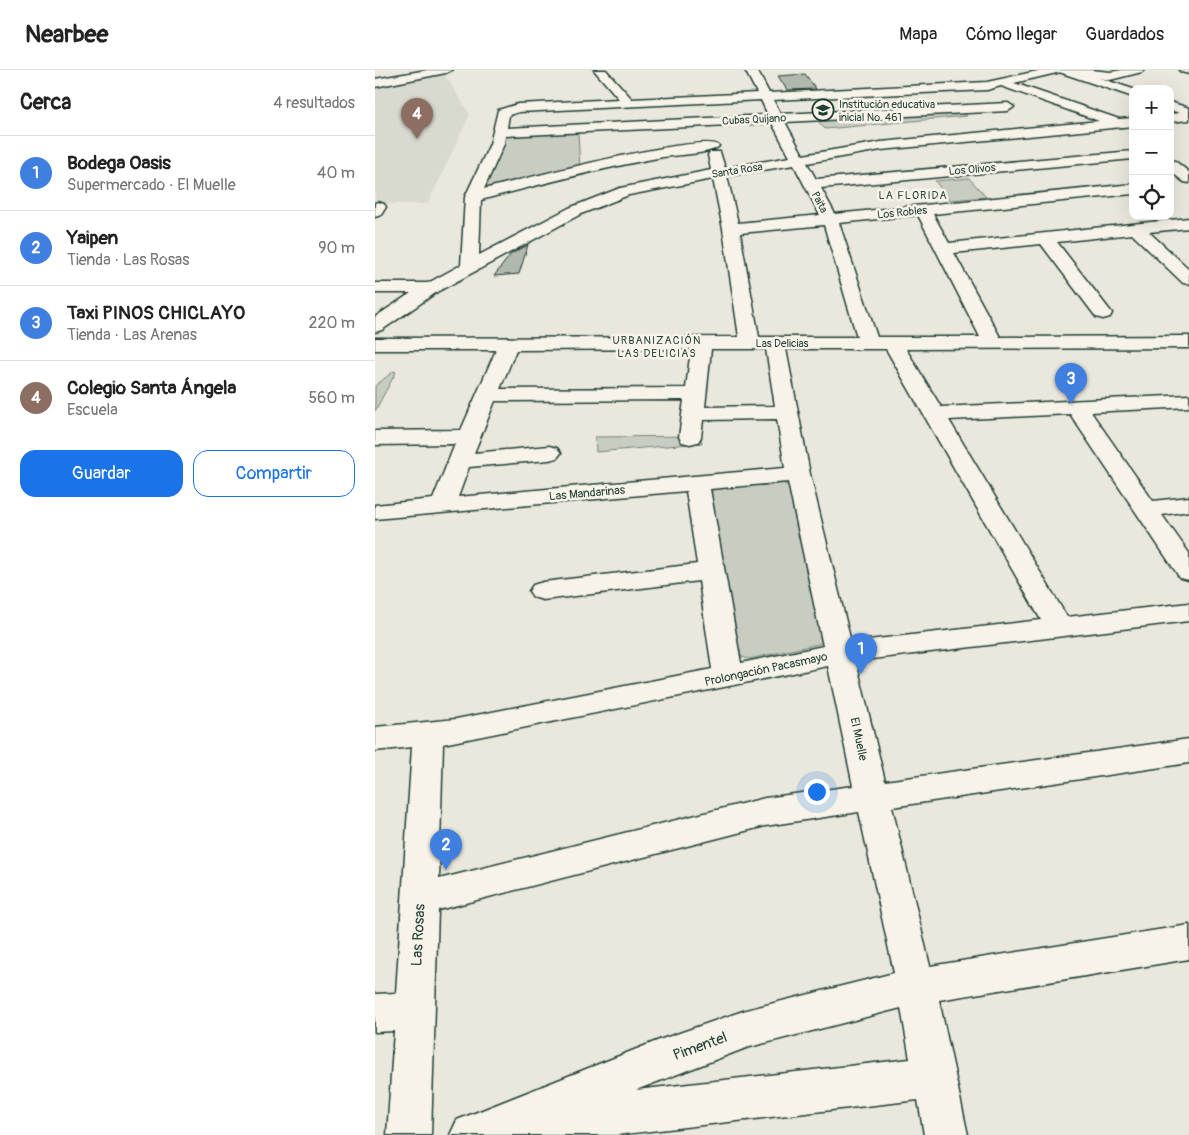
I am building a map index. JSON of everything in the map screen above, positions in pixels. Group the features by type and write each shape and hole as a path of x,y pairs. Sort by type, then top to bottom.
{"street":[{"path":"375,76 411,70"},
{"path":"375,83 446,70"},
{"path":"600,71 616,70"},
{"path":"470,267 473,197 497,144 501,132 503,113 506,110 987,86 1057,70"},
{"path":"1063,70 1129,92"},
{"path":"1068,70 1110,76 1138,70"},
{"path":"1092,70 1141,85"},
{"path":"1185,70 1189,71"},
{"path":"600,71 629,103"},
{"path":"932,75 947,88"},
{"name":"Paita","path":"751,77 765,97 830,219 869,343"},
{"path":"831,80 840,93"},
{"path":"779,83 786,96"},
{"path":"1002,83 1126,123"},
{"path":"615,86 633,86"},
{"path":"987,86 1034,133"},
{"path":"1174,95 1189,100"},
{"path":"1174,107 1189,112"},
{"name":"Cubas Quijano","path":"501,132 776,118 1015,114"},
{"path":"1174,118 1189,116"},
{"path":"705,122 720,173 750,343"},
{"name":"Santa Rosa","path":"375,326 431,288 575,211 607,197 641,187 881,146 1126,123"},
{"path":"585,128 588,154"},
{"path":"951,140 1014,201"},
{"path":"473,197 588,154 712,146"},
{"name":"Los Olivos","path":"811,184 1129,155"},
{"path":"1174,167 1189,178"},
{"path":"1174,185 1189,184"},
{"name":"Los Robles","path":"731,229 1129,189"},
{"path":"923,210 993,342"},
{"path":"943,249 1189,223"},
{"path":"1135,229 1189,279"},
{"path":"1045,238 1103,313"},
{"path":"471,245 491,251 501,250"},
{"path":"375,288 431,288"},
{"name":"Las Delicias","path":"375,344 1189,342"},
{"path":"442,507 509,343"},
{"path":"690,437 703,343"},
{"name":"El Muelle","path":"775,343 798,474 841,653 916,986 947,1135"},
{"path":"893,343 1060,628"},
{"path":"487,395 694,404 787,412"},
{"path":"934,414 1189,401"},
{"path":"1076,407 1189,572"},
{"path":"375,438 469,437"},
{"path":"460,462 549,453"},
{"name":"Las Mandarinas","path":"375,512 798,474"},
{"path":"697,483 728,676"},
{"path":"1146,509 1189,504"},
{"path":"543,591 711,571"},
{"name":"Prolongación Pacasmayo","path":"375,740 428,735 841,653 1189,612"},
{"name":"Las Rosas","path":"409,1135 428,735"},
{"path":"420,899 765,812 1189,751"},
{"name":"Pimentel","path":"485,1133 662,1059 746,1029 916,986 1189,942"},
{"path":"375,1012 415,1011"},
{"name":"Pimentel","path":"485,1133 934,1077"}],"shaded area":[{"path":"444,74 470,114 428,204 375,204 375,86"},
{"path":"963,113 967,116 825,129 816,119"},
{"path":"571,131 578,133 580,168 482,190 503,137 506,135"},
{"path":"969,178 986,197 950,200 935,181"},
{"path":"394,371 396,372 375,411 375,386"},
{"path":"701,436 702,443 596,452 595,437"},
{"path":"783,483 790,487 823,643 749,659 739,656 709,495 715,488"}],"building":[{"path":"805,74 816,89 787,90 778,76"},
{"path":"528,245 519,274 494,276 511,254"}],"place":[{"name":"Institución educativa inicial No. 461","path":"823,110"},
{"name":"Colegio Santa Ángela","path":"417,139"},
{"name":"Taxi PINOS CHICLAYO","path":"1071,404"},
{"name":"Bodega Oasis","path":"861,674"},
{"name":"Yaipen","path":"446,870"}],"district":[{"name":"LA FLORIDA","path":"913,195"},
{"name":"URBANIZACIÓN LAS DELICIAS","path":"657,346"}]}
